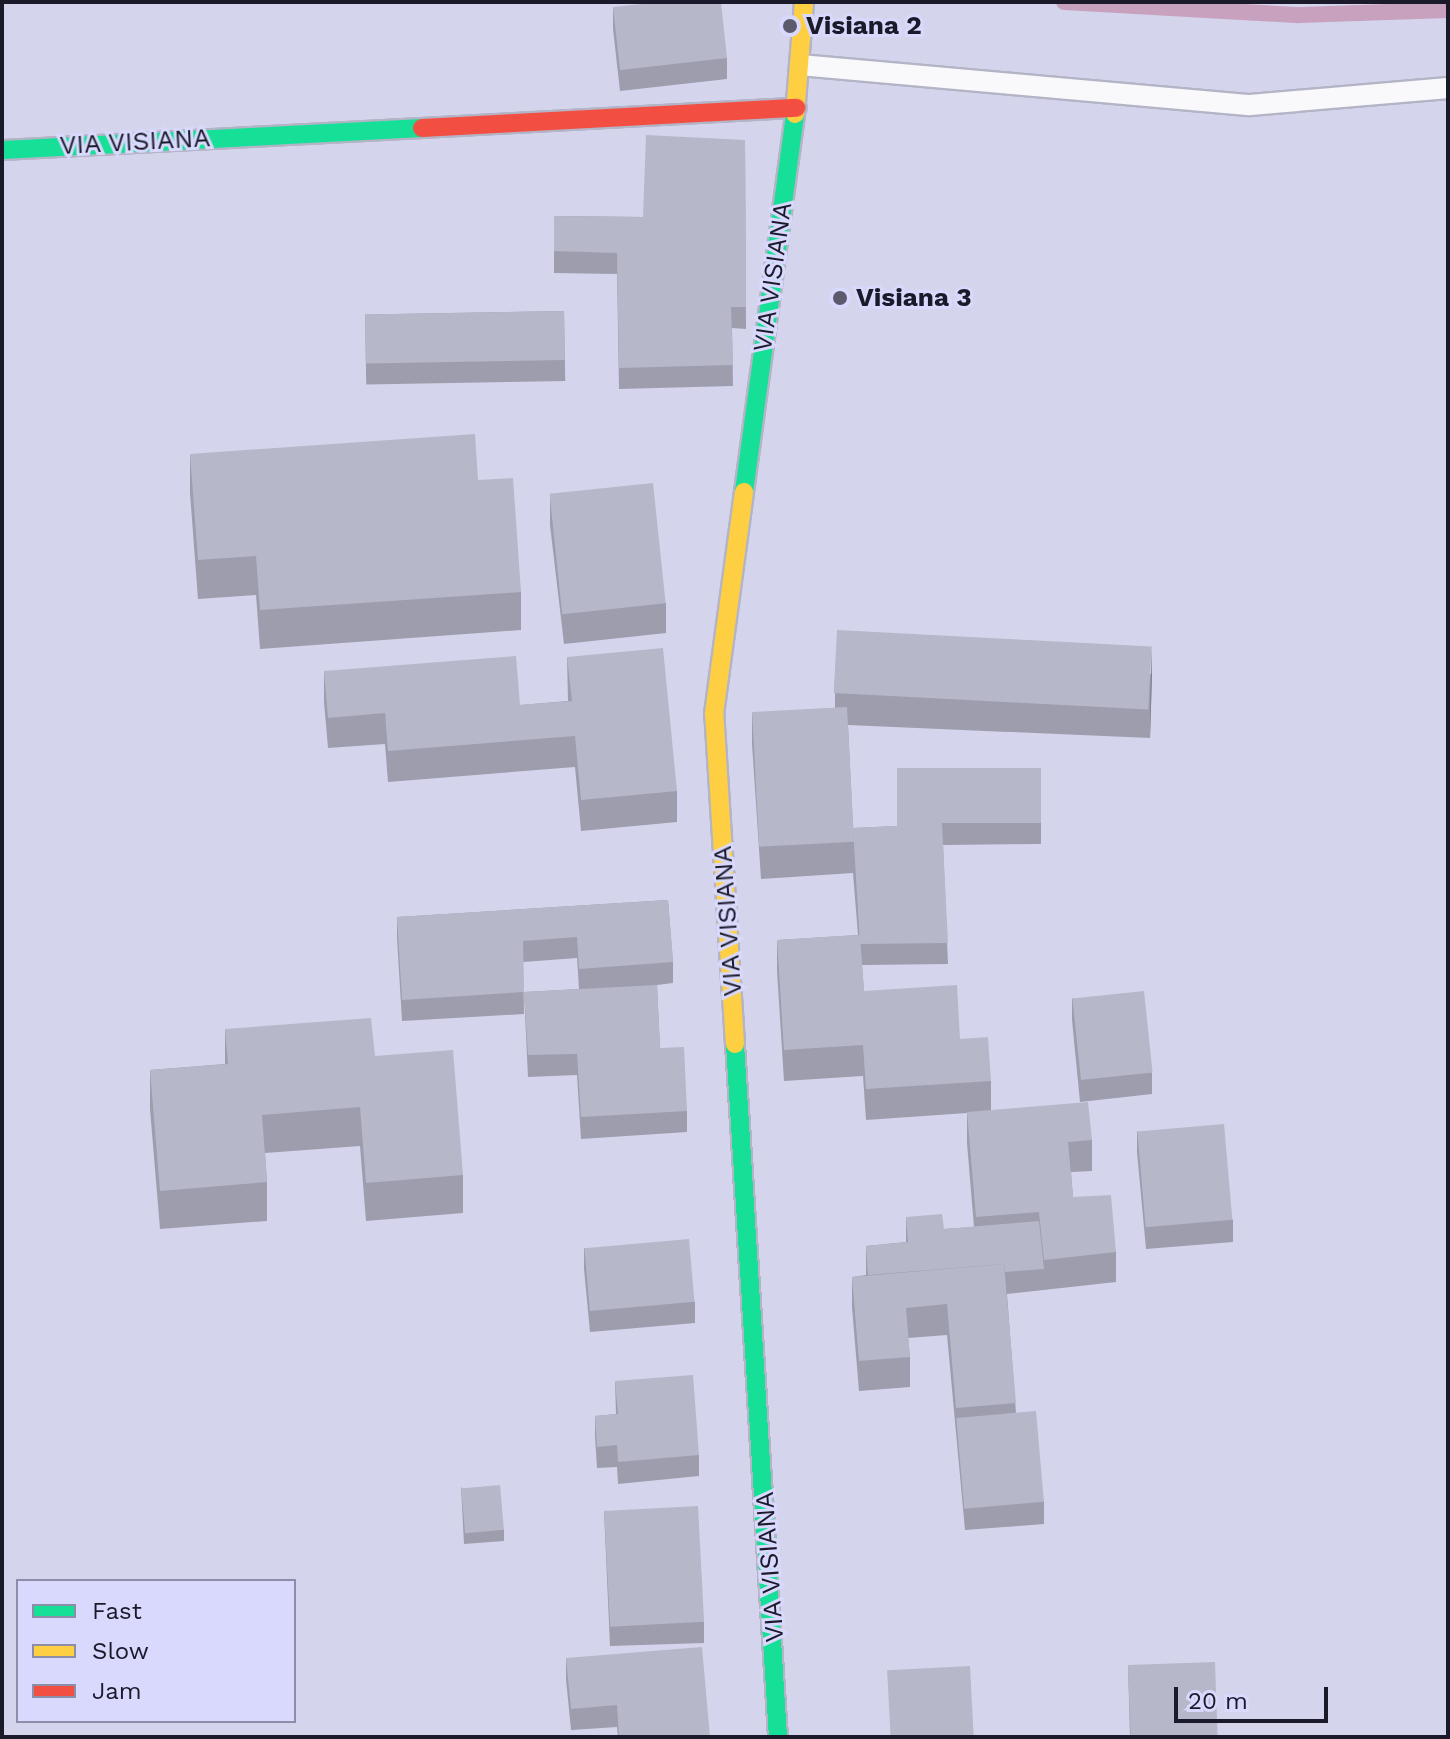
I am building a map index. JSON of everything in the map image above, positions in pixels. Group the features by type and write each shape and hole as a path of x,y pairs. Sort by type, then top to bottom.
{"street":[{"name":"VIA VISIANA","path":"778,1737 714,714 796,108 804,2"},
{"name":"VIA VISIANA","path":"2,150 796,108"}],"lane":[{"path":"800,65 1250,105 1448,88"}],"building":[{"path":"661,2 721,2 727,58 620,70 613,7"},
{"path":"646,135 745,140 746,307 731,307 733,365 619,368 617,253 554,251 554,216 643,217"},
{"path":"564,311 565,360 366,363 365,314"},
{"path":"475,434 478,480 513,478 521,592 260,610 256,556 198,560 190,454"},
{"path":"653,483 666,603 562,614 550,494"},
{"path":"837,630 1152,646 1148,709 834,693"},
{"path":"663,648 677,791 581,800 575,736 388,751 385,713 328,718 324,671 516,656 520,705 572,701 567,657"},
{"path":"847,707 854,842 759,847 752,712"},
{"path":"897,768 1041,768 1041,823 942,823 948,943 860,944 853,828 897,826"},
{"path":"668,900 673,962 579,969 577,937 523,941 524,992 402,1000 397,917"},
{"path":"860,935 864,991 957,985 960,1039 988,1037 991,1081 866,1089 863,1045 784,1050 777,940"},
{"path":"657,985 660,1048 684,1047 687,1111 581,1117 577,1054 528,1055 524,992"},
{"path":"1144,991 1153,1073 1081,1080 1072,999"},
{"path":"371,1018 375,1056 453,1050 463,1175 366,1183 360,1107 262,1115 267,1182 160,1191 150,1070 228,1064 225,1029"},
{"path":"1088,1102 1092,1140 1068,1142 1073,1197 1111,1195 1116,1252 1044,1260 1039,1212 976,1217 967,1112"},
{"path":"1224,1124 1232,1220 1146,1227 1137,1132"},
{"path":"942,1214 944,1229 1039,1221 1044,1269 1005,1272 1004,1264 868,1275 866,1246 908,1242 906,1217"},
{"path":"689,1239 694,1302 590,1311 584,1248"},
{"path":"1004,1264 1016,1403 956,1408 947,1304 906,1308 910,1357 859,1361 852,1277"},
{"path":"693,1375 699,1455 618,1462 617,1445 597,1447 595,1416 618,1414 615,1381"},
{"path":"1036,1411 1044,1502 964,1509 956,1418"},
{"path":"500,1485 504,1530 465,1533 461,1488"},
{"path":"698,1506 704,1622 610,1627 604,1511"},
{"path":"702,1647 710,1737 619,1737 617,1705 571,1709 566,1658"},
{"path":"1215,1662 1218,1737 1131,1737 1128,1665"},
{"path":"970,1666 974,1737 891,1737 887,1670"}],"waterway":[{"path":"1064,2 1300,15 1448,10"}],"traffic: fast":[{"path":"744,492 795,114"},
{"path":"2,150 422,128"},
{"path":"735,1044 778,1737"}],"traffic: slow":[{"path":"795,114 804,2"},
{"path":"735,1044 714,714 744,492"}],"traffic: jam":[{"path":"422,128 796,108"}],"place":[{"name":"Visiana 2","path":"790,26"},
{"name":"Visiana 3","path":"840,298"}]}
